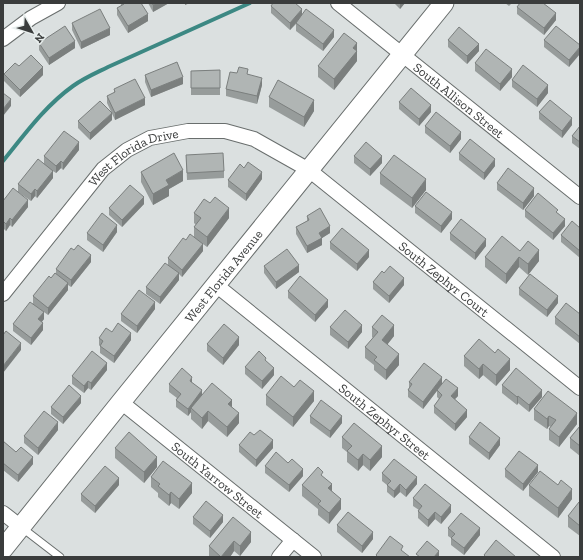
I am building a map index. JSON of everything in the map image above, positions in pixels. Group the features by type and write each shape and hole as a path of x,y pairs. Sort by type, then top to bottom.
{"street":[{"path":"3,38 31,18 58,3"},
{"name":"South Allison Street","path":"338,3 580,197"},
{"name":"West Florida Avenue","path":"3,549 444,3"},
{"name":"West Florida Drive","path":"3,294 103,169 127,150 150,138 188,131 225,131 254,139 309,170"},
{"name":"South Zephyr Court","path":"309,170 580,388"},
{"name":"South Zephyr Street","path":"216,285 553,557"},
{"name":"South Yarrow Street","path":"121,402 314,557"},
{"path":"3,513 21,527"},
{"path":"279,557 293,540"}],"lane":[{"path":"21,527 57,556"}],"building":[{"path":"123,3 141,3 148,14 128,26 117,8 124,4"},
{"path":"273,3 295,3 302,9 290,23 271,6"},
{"path":"520,3 543,3 556,13 544,28 517,7"},
{"path":"100,9 110,28 81,42 72,23"},
{"path":"306,9 334,30 323,44 296,23"},
{"path":"65,26 75,41 49,58 39,43"},
{"path":"556,26 580,45 569,60 544,40"},
{"path":"459,27 479,44 467,56 448,40"},
{"path":"344,33 357,43 353,48 357,51 334,79 318,66"},
{"path":"486,49 512,69 500,84 475,63"},
{"path":"31,55 43,67 20,90 4,74 15,63 19,66"},
{"path":"177,62 183,77 151,90 145,75"},
{"path":"523,65 548,85 537,99 512,80"},
{"path":"239,67 248,69 247,74 262,78 257,96 226,89 230,72 237,73"},
{"path":"220,70 220,88 191,88 191,71"},
{"path":"135,79 145,98 115,113 107,96 115,92 114,89"},
{"path":"278,80 314,100 304,117 269,97"},
{"path":"411,88 431,105 419,119 399,102"},
{"path":"3,93 11,99 3,109"},
{"path":"550,100 572,118 562,131 539,112"},
{"path":"100,101 112,113 90,133 78,121"},
{"path":"436,112 461,132 450,146 425,126"},
{"path":"580,126 580,142 572,136"},
{"path":"64,131 79,142 63,163 61,161 56,166 44,156"},
{"path":"470,139 495,159 484,173 459,153"},
{"path":"366,142 382,156 370,169 354,156"},
{"path":"174,153 183,170 166,180 169,185 153,194 141,172"},
{"path":"223,153 224,171 187,173 186,155"},
{"path":"394,155 426,179 412,198 380,173"},
{"path":"38,159 53,171 37,191 35,189 31,194 18,184"},
{"path":"248,162 262,172 246,194 228,180 240,164 244,168"},
{"path":"508,168 534,188 523,203 497,183"},
{"path":"130,185 144,197 122,220 109,208"},
{"path":"13,188 28,200 12,220 10,218 6,224 3,221 3,201"},
{"path":"426,192 452,212 441,226 415,206"},
{"path":"538,193 558,210 556,212 565,219 553,233 525,210"},
{"path":"215,197 229,208 207,237 194,227 201,218 194,213 204,199 210,203"},
{"path":"320,208 330,226 319,233 322,238 307,246 296,227 309,220 307,216"},
{"path":"102,213 117,225 103,245 87,233"},
{"path":"461,219 486,239 475,253 450,233"},
{"path":"572,221 580,228 580,251 561,235"},
{"path":"342,228 369,250 357,264 330,242"},
{"path":"190,234 203,244 182,270 168,258 183,238 186,240"},
{"path":"502,236 520,251 528,241 539,250 528,264 519,257 506,274 485,257"},
{"path":"78,245 91,255 71,280 56,269 71,248 74,250"},
{"path":"287,249 299,265 276,282 264,266"},
{"path":"165,263 179,273 160,297 146,287"},
{"path":"390,266 404,278 389,296 373,282 382,271 384,273"},
{"path":"55,273 68,283 48,308 33,296 49,276 51,278"},
{"path":"530,274 558,296 547,310 519,288"},
{"path":"300,276 328,300 315,315 288,291"},
{"path":"139,290 155,302 137,326 121,314"},
{"path":"30,302 44,312 38,319 43,323 31,338 13,324"},
{"path":"566,303 580,314 580,337 555,317"},
{"path":"345,310 362,325 348,342 330,327"},
{"path":"382,315 394,325 382,340 399,354 386,370 374,360 377,357 365,347 378,332 372,327"},
{"path":"118,323 131,333 114,356 100,346 103,341 99,338 106,328 112,332"},
{"path":"224,324 239,337 223,358 207,344"},
{"path":"6,331 21,343 3,366 3,335"},
{"path":"479,339 495,353 498,349 510,359 496,375 483,364 479,369 464,356"},
{"path":"92,351 107,363 91,383 88,381 84,386 72,376"},
{"path":"259,351 266,358 265,360 274,368 262,381 245,367"},
{"path":"424,363 442,377 423,402 408,390 412,384 409,382"},
{"path":"182,368 192,377 190,381 202,390 188,409 176,400 181,394 169,384"},
{"path":"516,368 542,390 529,405 502,385"},
{"path":"281,376 294,387 300,380 314,391 293,417 266,395"},
{"path":"446,379 458,388 451,396 467,410 455,424 434,406 442,395 437,390"},
{"path":"212,383 232,400 228,404 239,413 227,427 208,411 202,418 191,408"},
{"path":"69,385 81,396 63,417 51,407"},
{"path":"548,391 577,413 559,437 549,429 556,420 549,416 547,419 534,409"},
{"path":"321,400 342,416 330,431 310,416"},
{"path":"44,411 58,422 38,448 24,436"},
{"path":"480,422 500,438 489,453 469,437"},
{"path":"354,423 382,446 370,460 363,454 358,460 347,451 352,446 342,437"},
{"path":"580,426 580,446 570,438"},
{"path":"260,430 273,440 256,460 239,445 250,432 254,435"},
{"path":"129,432 157,457 144,472 115,448"},
{"path":"3,441 16,452 21,447 33,457 18,475 3,463"},
{"path":"519,451 538,465 523,484 505,469"},
{"path":"276,452 288,463 292,459 303,469 289,485 265,466"},
{"path":"394,459 417,477 406,490 400,484 394,491 387,485 391,481 382,473"},
{"path":"163,461 192,483 179,499 171,492 169,495 158,486 160,484 151,477"},
{"path":"105,466 119,478 95,506 81,494"},
{"path":"318,467 323,472 321,475 332,484 328,488 341,499 329,513 318,504 321,501 302,485"},
{"path":"540,471 558,485 561,480 572,489 558,508 529,485"},
{"path":"425,484 451,505 441,517 435,512 428,520 418,511 422,506 413,498"},
{"path":"206,501 223,515 210,531 193,517"},
{"path":"579,502 580,503 580,526 568,516"},
{"path":"348,512 373,532 362,546 337,525"},
{"path":"461,513 480,528 464,548 451,538 455,534 448,528"},
{"path":"233,517 251,532 240,546 234,541 221,557 209,546"},
{"path":"390,536 403,546 401,550 410,557 378,557 376,555"},
{"path":"496,540 516,557 486,557 484,555"},
{"path":"427,541 439,551 434,557 420,557 416,554"}],"waterway":[{"path":"3,161 44,111 77,83 108,67 250,3"}]}
